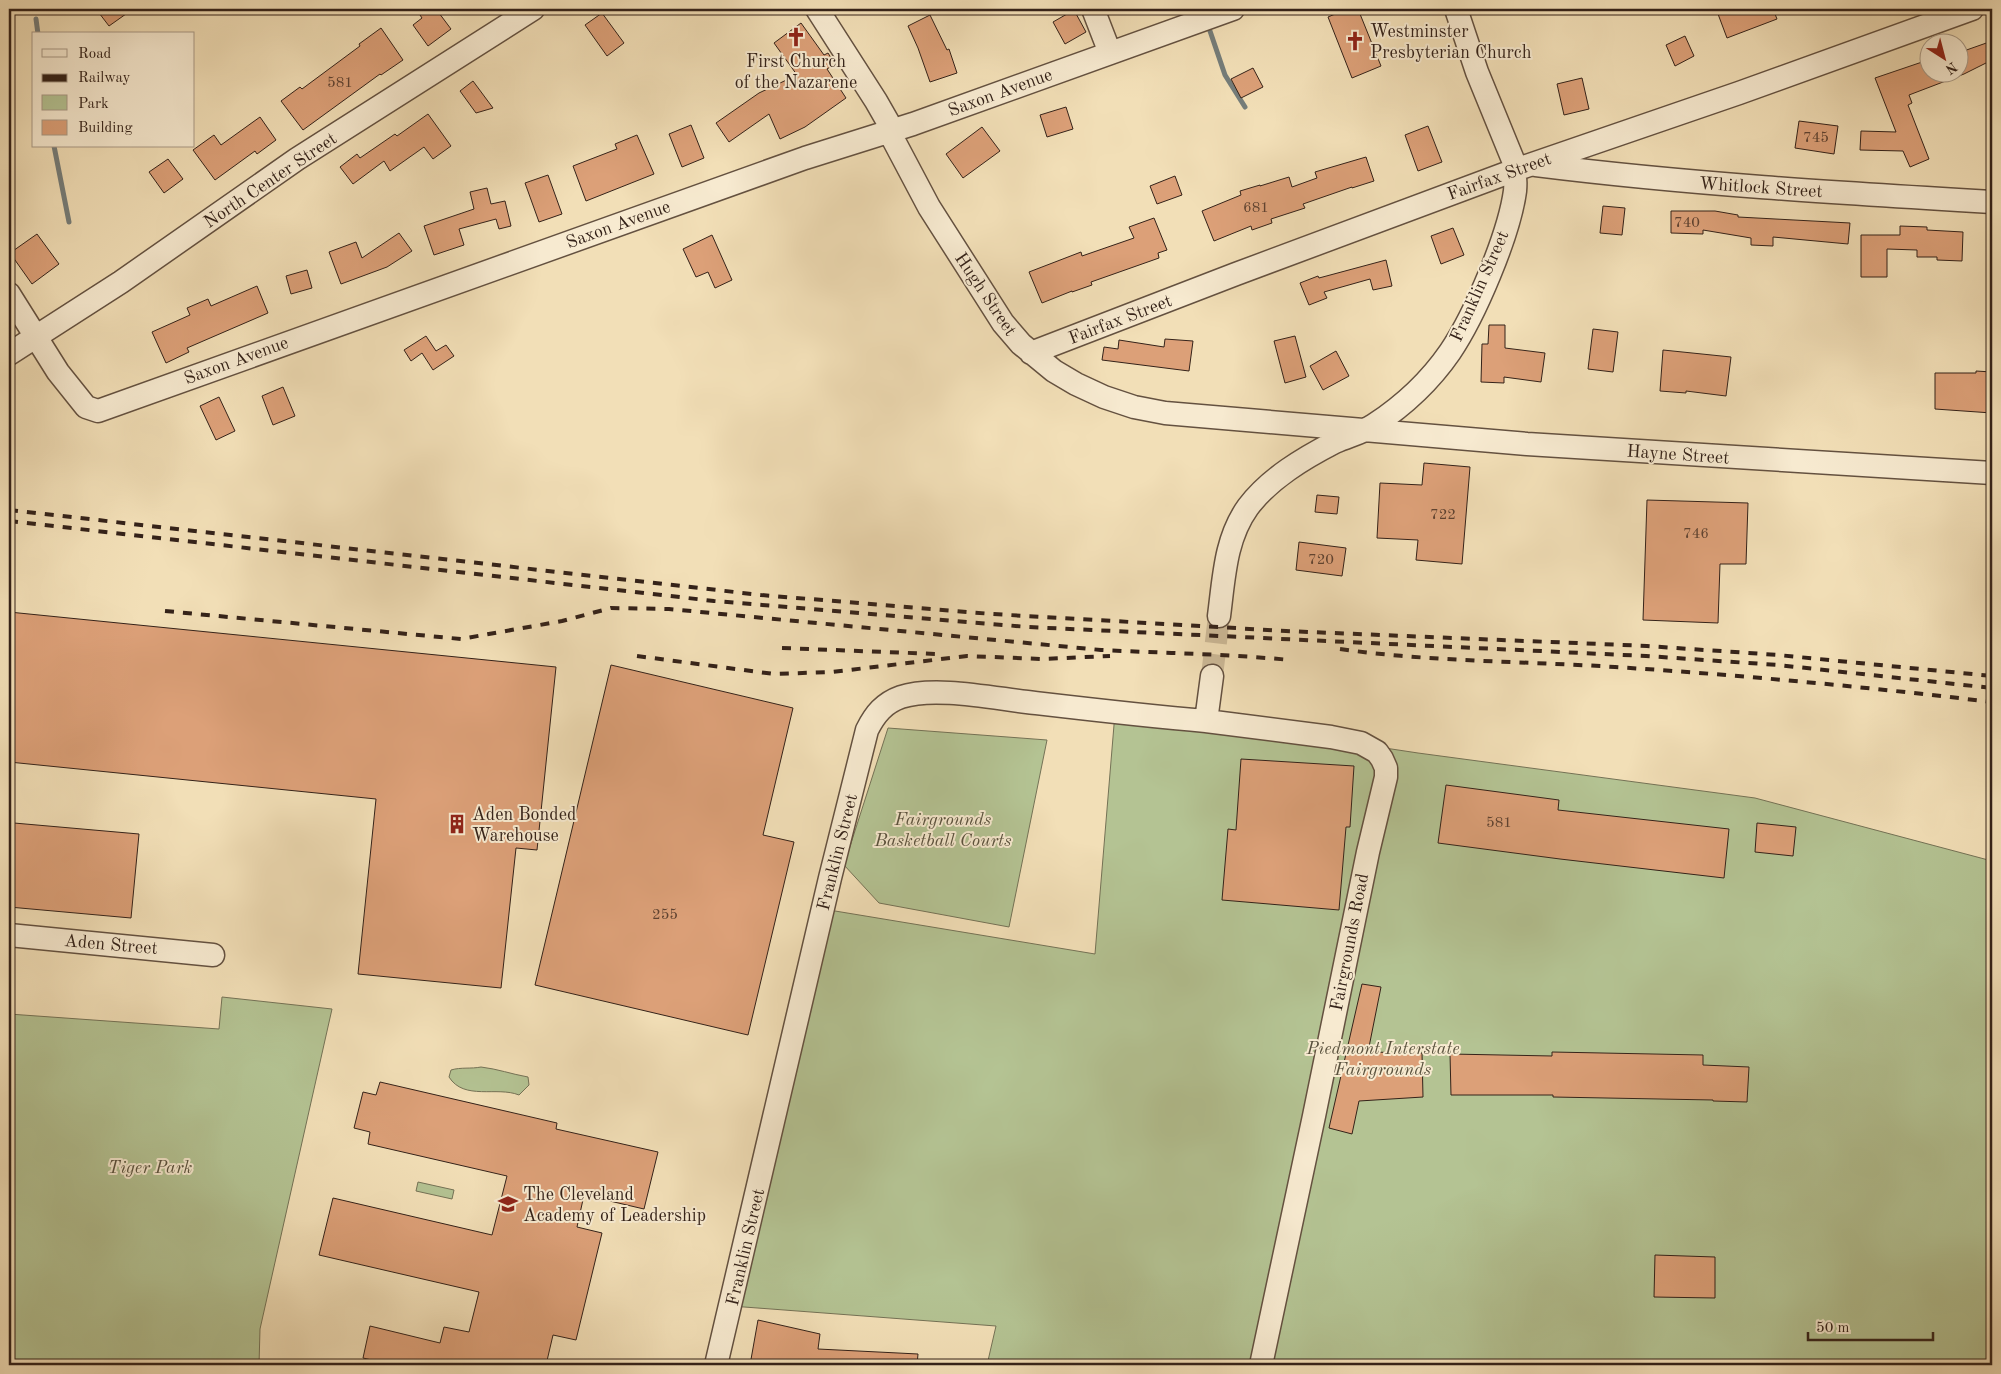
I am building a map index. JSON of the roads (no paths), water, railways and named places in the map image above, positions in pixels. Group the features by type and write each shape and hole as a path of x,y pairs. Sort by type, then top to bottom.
{"street":[{"name":"North Center Street","path":"9,354 121,282 297,159 533,9"},
{"name":"Hugh Street","path":"817,9 876,101 893,139 929,207 1002,323 1031,353 1054,371 1104,397 1134,407 1165,413 1363,431"},
{"path":"1093,9 1110,53"},
{"name":"Saxon Avenue","path":"9,294 58,372 86,407 98,411 805,158 890,131 1233,9"},
{"name":"Franklin Street","path":"1219,616 1229,545 1239,521 1248,508 1269,484 1290,468 1336,441 1363,431 1401,405 1427,380 1449,353 1465,328 1499,248 1523,167 1513,160 1478,72 1456,9"},
{"name":"Fairfax Street","path":"1031,353 1523,167 1740,93 1972,9"},
{"name":"Whitlock Street","path":"1523,167 1810,191 1992,202"},
{"name":"Hayne Street","path":"1363,431 1528,444 1992,473"},
{"path":"1206,721 1212,676"},
{"name":"Franklin Street","path":"716,1365 830,878 867,730 873,718 881,708 891,701 904,696 949,694 1206,721"},
{"name":"Fairgrounds Road","path":"1206,721 1331,736 1361,742 1377,752 1386,768 1386,777 1368,852 1261,1365"},
{"name":"Aden Street","path":"9,935 213,955"}],"waterway":[{"path":"36,19 38,32"},
{"path":"1210,31 1225,75 1245,107"},
{"path":"54,148 69,222"}],"tunnel":[{"path":"1212,676 1219,616"}],"railway":[{"path":"9,510 761,595 992,614 1286,631 1647,646 1778,655 1992,676"},
{"path":"9,521 714,601 1028,627 1646,656 1778,665 1992,688"},
{"path":"165,611 461,639 562,621 611,608 669,609 1101,650 1290,660"},
{"path":"782,648 937,654"},
{"path":"1340,649 1443,659 1581,665 1709,674 1851,686 1992,702"},
{"path":"637,656 774,674 832,672 967,656 1042,659 1110,656"}],"place":[{"name":"First Church of the Nazarene","path":"796,37"},
{"name":"Westminster Presbyterian Church","path":"1355,41"},
{"name":"Aden Bonded Warehouse","path":"457,824"},
{"name":"The Cleveland Academy of Leadership","path":"508,1204"}],"park label":[{"name":"Fairgrounds Basketball Courts","path":"943,830"},
{"name":"Piedmont Interstate Fairgrounds","path":"1383,1058"},
{"name":"Tiger Park","path":"150,1167"}]}
